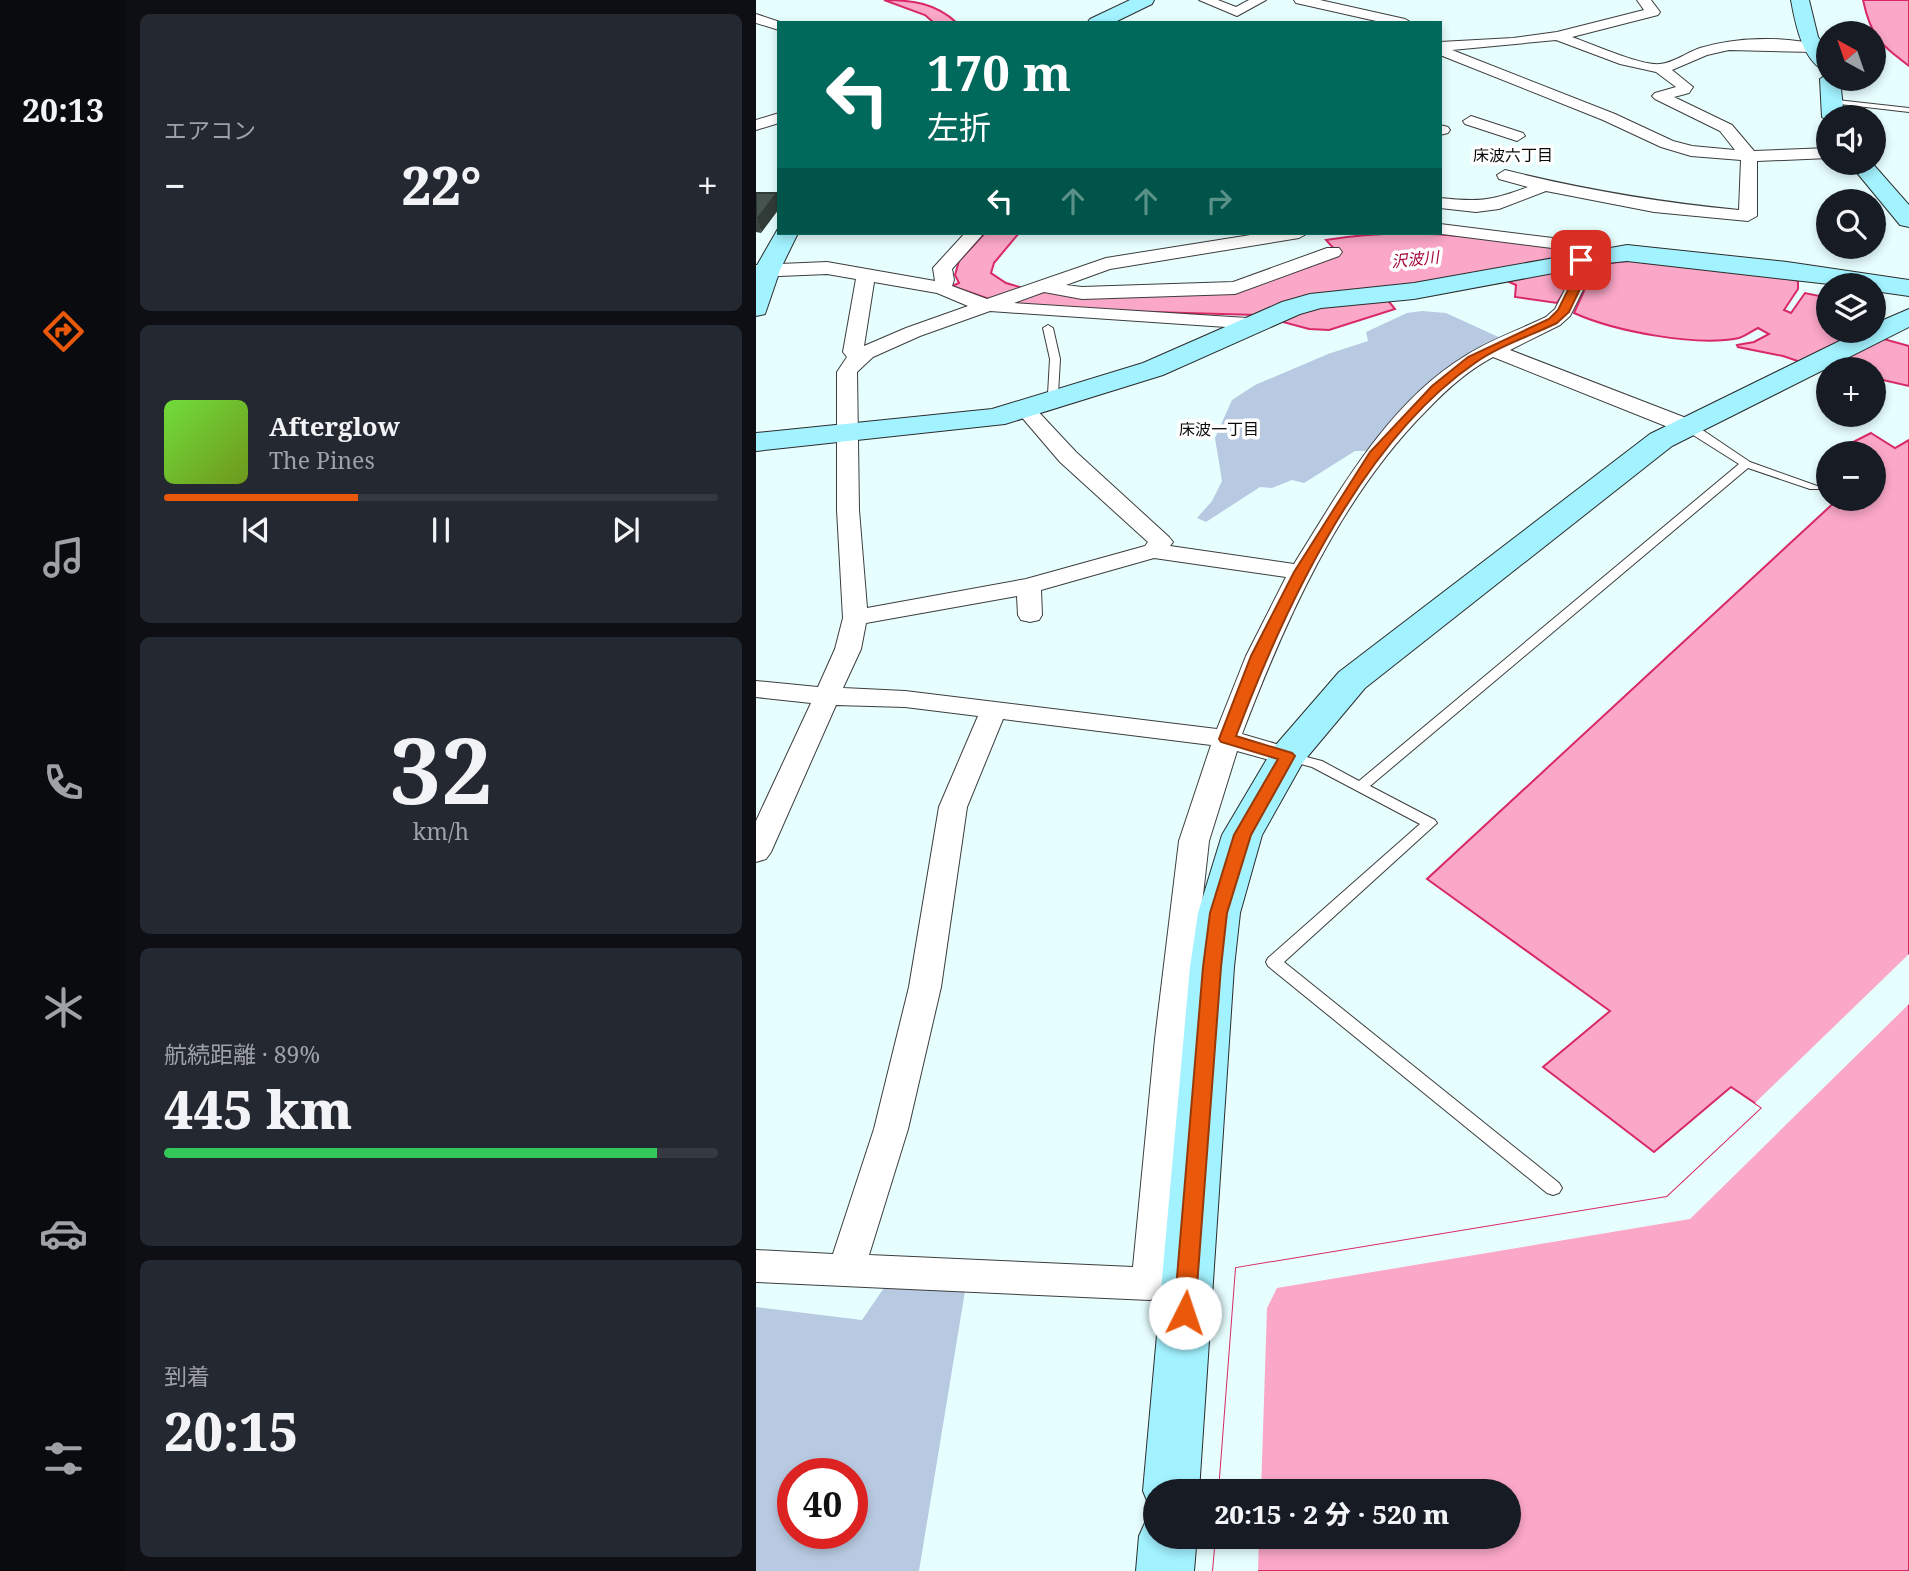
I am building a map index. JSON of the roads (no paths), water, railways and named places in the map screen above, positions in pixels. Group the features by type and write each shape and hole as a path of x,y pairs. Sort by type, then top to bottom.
{"street":[{"path":"1101,21 1145,0"},
{"path":"1206,0 1239,17 1259,0"},
{"path":"1301,0 1396,21"},
{"path":"1442,48 1557,36 1653,12 1644,0"},
{"path":"1800,0 1804,27 1816,50"},
{"path":"756,18 777,25"},
{"path":"1442,32 1490,42"},
{"path":"1505,175 1545,186 1654,207 1748,216 1749,156 1726,128 1660,96 1685,88 1661,69 1625,61 1557,36"},
{"path":"1661,69 1702,52 1728,46 1750,44 1814,48"},
{"path":"1442,49 1609,117 1667,144 1691,150 1749,156 1816,153"},
{"path":"756,125 777,119"},
{"path":"1471,121 1503,133 1517,135"},
{"path":"1870,175 1909,220"},
{"path":"1442,203 1458,206 1499,204 1545,186"},
{"path":"1442,229 1569,244 1583,262"},
{"path":"756,308 762,270 785,235"},
{"path":"943,284 942,268 973,235"},
{"path":"756,852 848,649 855,618 846,434 847,373 859,358 892,340 1106,264 1285,235"},
{"path":"1106,264 1156,236"},
{"path":"1042,287 1083,293 1235,288 1333,252"},
{"path":"756,442 995,418 1153,369 1300,305 1627,253 1787,270 1909,288"},
{"path":"756,1266 1150,1284 1171,1039 1194,841 1227,739 1259,656 1301,572 1374,454 1436,389 1472,359 1553,321 1563,312 1583,262"},
{"path":"762,270 827,268 869,276 943,284 991,305 1047,312 1256,323"},
{"path":"859,358 853,352 865,279 869,276"},
{"path":"1172,1479 1211,981 1219,913 1242,835 1287,756 1352,680 1628,464 1686,426 1909,317"},
{"path":"1490,349 1686,426"},
{"path":"1026,410 1068,457 1161,542 1153,551"},
{"path":"855,618 1029,586 1153,551 1301,572"},
{"path":"1029,586 1030,615"},
{"path":"756,689 827,696 905,699 994,709 1227,739 1287,756"},
{"path":"846,1270 891,1129 925,987 953,807 994,709"},
{"path":"1165,1571 1167,1549"}],"lane":[{"path":"1886,110 1909,110"},
{"path":"1048,328 1055,359 1053,394 1058,400"},
{"path":"1686,426 1745,464 1814,487"},
{"path":"1360,787 1745,464"},
{"path":"1287,756 1317,764 1430,823 1274,962 1553,1188"}],"water":[{"path":"884,0 923,4 941,11 955,21 932,21 925,15"},
{"path":"1863,0 1909,0 1909,66 1886,47 1886,21 1868,21"},
{"name":"沢波川","path":"1442,234 1500,240 1565,250 1554,261 1561,268 1596,270 1598,266 1618,262 1663,261 1778,275 1798,281 1798,289 1784,310 1791,313 1805,293 1816,295 1816,343 1886,343 1886,340 1909,346 1909,386 1886,381 1886,357 1816,357 1816,367 1783,356 1738,347 1737,345 1754,342 1769,334 1758,328 1739,338 1721,340 1655,336 1611,326 1574,313 1584,291 1566,289 1557,303 1515,297 1516,285 1489,273 1386,298 1395,309 1329,330 1309,329 1257,315 1046,309 989,299 952,286 959,283 955,275 959,261 983,235 1017,235 994,263 991,273 1006,283 1023,288 1242,289 1338,253 1326,240 1370,235"},
{"path":"1871,433 1884,441 1855,441"},
{"path":"1909,440 1909,1571 1213,1571 1215,1549 1521,1549 1521,1479 1220,1479 1236,1268 1667,1197 1762,1108 1731,1087 1654,1152 1543,1067 1610,1011 1427,879 1825,511 1886,511 1886,442 1895,448"}],"district":[{"name":"床波六丁目","path":"1513,155"},
{"name":"床波一丁目","path":"1219,429"}]}
